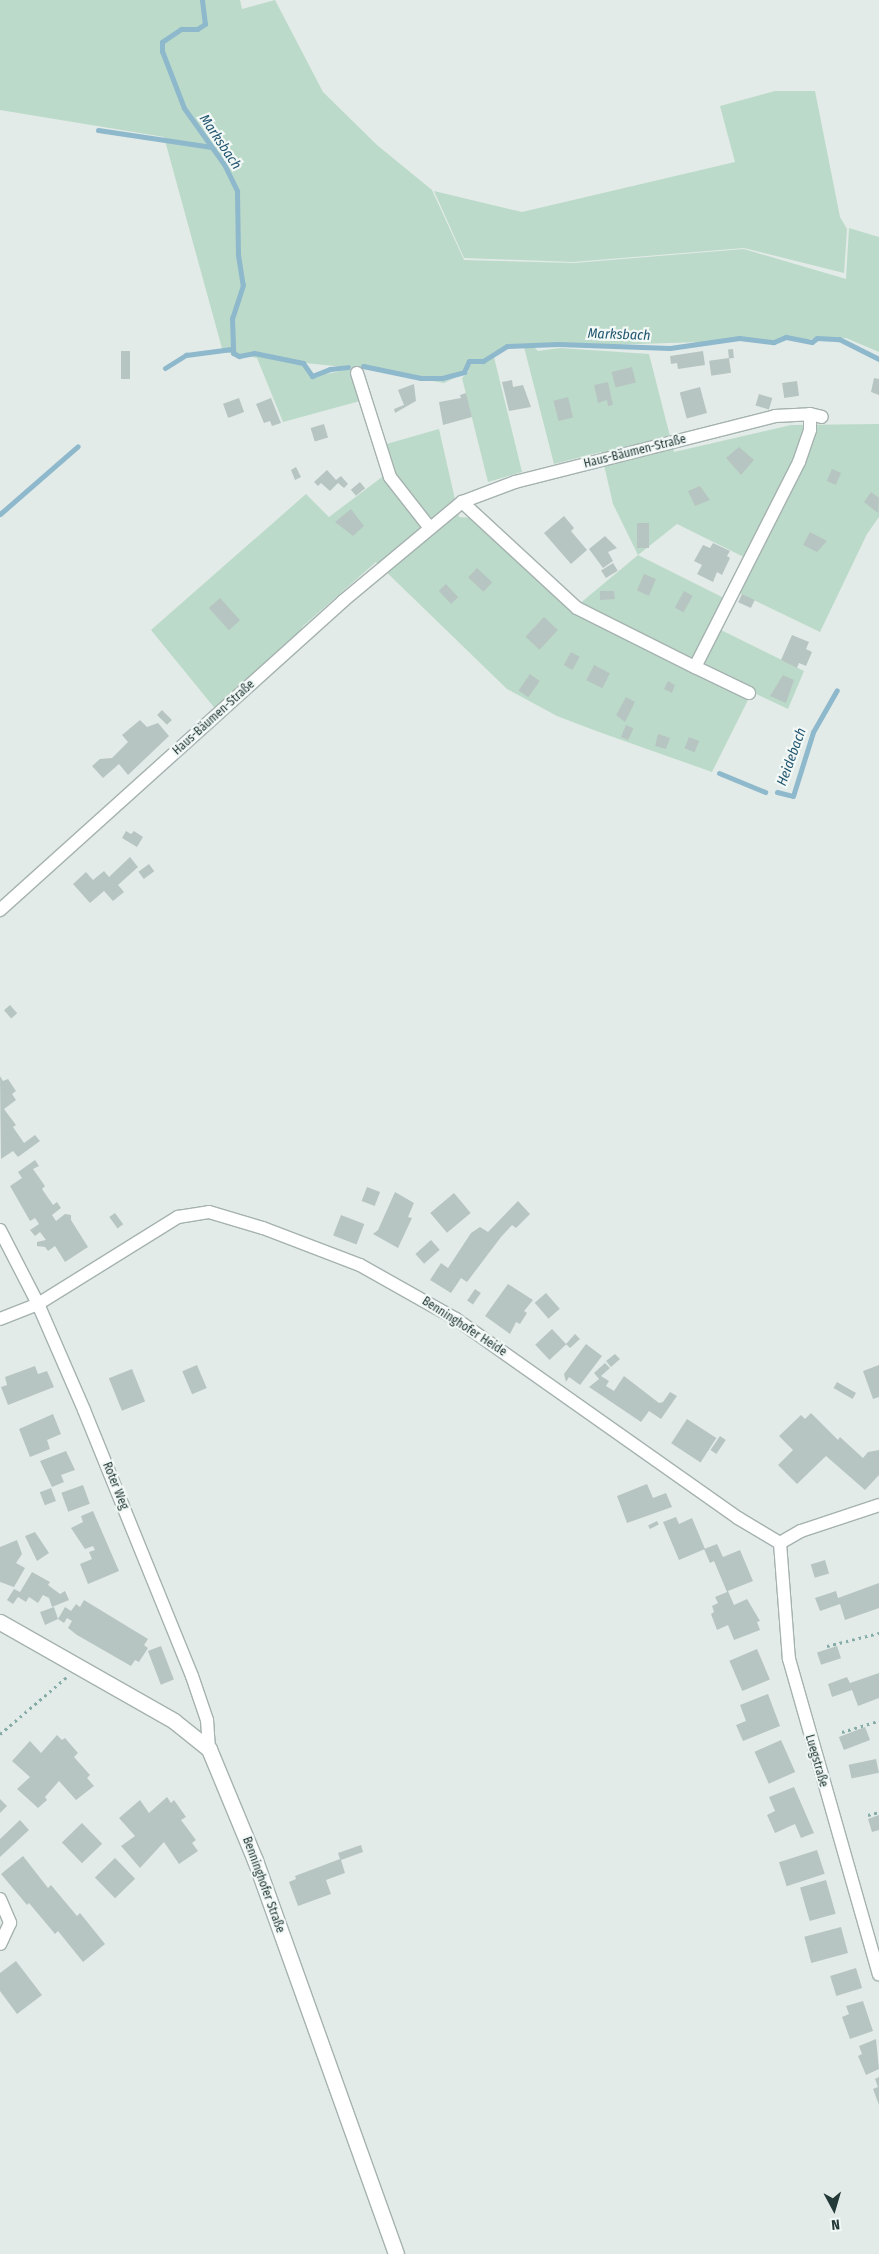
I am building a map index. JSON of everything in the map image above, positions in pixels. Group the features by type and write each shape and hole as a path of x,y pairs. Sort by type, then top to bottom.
{"main road":[{"name":"Benninghofer Straße","path":"0,1622 174,1721 209,1749 220,1771 255,1860 396,2254"}],"street":[{"path":"357,373 390,477 429,527"},
{"name":"Haus-Bäumen-Straße","path":"0,910 429,527 462,502 515,482 775,416 816,416 798,462 695,667"},
{"path":"462,502 577,608 749,693"},
{"name":"Benninghofer Heide","path":"0,1319 38,1304 178,1218 209,1212 263,1228 360,1265 456,1319 738,1518 780,1542"},
{"name":"Roter Weg","path":"0,1230 38,1304 192,1676 207,1720 209,1749"},
{"path":"780,1542 802,1531 879,1505"},
{"name":"Luegstraße","path":"780,1542 788,1659 879,1974"},
{"path":"0,1899 10,1923 0,1944"}],"path":[{"path":"827,1646 879,1633"},
{"path":"0,1734 65,1679"},
{"path":"842,1732 879,1722"},
{"path":"868,1815 879,1812"}],"green space":[{"path":"0,0 240,0 242,9 275,0 323,92 377,145 432,190 464,260 574,263 744,249 846,279 849,228 879,237 879,352 846,338 534,347 538,351 560,348 649,354 674,452 791,425 879,424 879,517 867,534 820,632 737,592 752,561 677,524 638,555 613,504 601,452 554,464 524,347 509,347 494,357 522,472 488,482 462,378 470,370 444,383 364,369 286,361 305,366 312,377 350,369 360,401 283,422 257,358 223,352 164,137 0,110"},
{"path":"775,91 815,91 840,217 847,229 844,273 744,248 573,262 464,258 434,191 522,212 735,162 720,106"},
{"path":"439,429 459,517 473,518 578,605 638,555 726,599 719,629 804,671 788,709 752,692 712,772 557,716 507,689 376,562 302,627 304,633 217,711 151,630 306,494 329,517 390,471 383,445"}],"building":[{"path":"733,349 734,358 729,358 728,350"},
{"path":"121,351 130,351 130,379 121,379"},
{"path":"703,351 705,365 678,369 677,363 671,364 670,356"},
{"path":"729,358 731,373 711,376 709,361"},
{"path":"632,367 636,383 615,388 612,372"},
{"path":"874,378 879,379 879,395 871,392"},
{"path":"512,380 513,387 523,385 531,407 509,411 502,382"},
{"path":"797,381 799,396 784,398 782,383"},
{"path":"608,382 613,405 608,406 607,400 598,403 594,385"},
{"path":"414,384 416,401 395,413 394,409 404,405 398,390"},
{"path":"700,387 707,413 687,419 680,392"},
{"path":"466,393 472,417 443,425 439,402 461,398 460,395"},
{"path":"759,394 772,398 769,410 755,405"},
{"path":"568,397 573,417 559,421 553,401"},
{"path":"239,398 244,412 228,418 223,404"},
{"path":"271,398 281,423 272,426 270,421 264,423 256,404"},
{"path":"324,424 328,437 315,441 311,428"},
{"path":"739,447 754,460 741,475 726,458"},
{"path":"296,467 301,477 295,480 291,470"},
{"path":"832,469 841,473 836,485 827,481"},
{"path":"327,470 336,480 341,476 348,484 344,488 338,483 330,491 321,483 318,486 314,482"},
{"path":"360,482 365,488 356,496 351,490"},
{"path":"700,486 710,500 695,506 688,491"},
{"path":"871,492 879,498 878,513 864,502"},
{"path":"351,509 364,526 353,536 335,522"},
{"path":"564,516 574,528 571,531 587,550 571,564 544,533"},
{"path":"637,523 649,523 649,548 637,548"},
{"path":"810,532 827,541 817,552 803,545"},
{"path":"605,536 617,548 608,552 613,561 603,568 589,549"},
{"path":"713,543 730,551 727,556 730,558 722,575 717,572 713,582 697,574 702,565 694,561 703,545 710,548"},
{"path":"613,563 618,571 606,578 601,570"},
{"path":"477,568 492,582 483,592 468,578"},
{"path":"644,574 656,579 649,596 637,591"},
{"path":"446,584 458,597 451,604 439,591"},
{"path":"600,591 614,591 615,599 600,600"},
{"path":"684,591 693,596 684,612 675,608"},
{"path":"742,594 755,600 751,608 738,602"},
{"path":"220,598 240,620 229,630 209,608"},
{"path":"544,617 558,630 539,650 526,637"},
{"path":"792,635 809,642 806,649 812,652 806,666 799,663 797,668 781,660"},
{"path":"571,652 580,657 572,670 564,665"},
{"path":"594,665 610,673 602,688 586,680"},
{"path":"530,674 540,681 528,697 519,690"},
{"path":"783,675 794,680 786,703 770,696"},
{"path":"668,681 675,685 672,693 664,689"},
{"path":"626,697 635,702 625,722 616,715"},
{"path":"162,710 172,720 167,725 157,715"},
{"path":"140,720 147,727 158,723 169,736 128,775 119,764 103,778 92,766 100,759 112,758 128,742 122,735"},
{"path":"626,725 633,728 628,740 621,737"},
{"path":"658,734 670,738 666,749 655,746"},
{"path":"689,737 699,741 695,752 685,748"},
{"path":"126,831 131,834 134,831 143,837 137,847 122,838"},
{"path":"130,857 138,867 118,885 124,892 113,901 104,891 90,903 73,884 86,872 93,880 104,871 109,877"},
{"path":"149,864 154,871 144,879 138,872"},
{"path":"10,1005 17,1013 11,1019 4,1010"},
{"path":"0,1076 3,1081 8,1079 16,1091 12,1094 16,1100 4,1109 16,1125 13,1127 24,1143 35,1135 40,1141 18,1157 13,1151 1,1159"},
{"path":"35,1160 39,1166 33,1169 45,1186 42,1189 53,1205 57,1202 61,1208 52,1215 56,1221 65,1214 71,1215 71,1220 88,1247 65,1262 55,1246 48,1251 45,1247 37,1246 37,1242 46,1240 40,1232 35,1236 30,1230 39,1224 35,1218 30,1221 10,1186 22,1178 18,1172"},
{"path":"367,1187 380,1192 375,1206 362,1201"},
{"path":"395,1192 414,1203 408,1217 412,1218 398,1248 373,1234 378,1230"},
{"path":"454,1193 471,1213 447,1233 430,1213"},
{"path":"518,1201 530,1214 516,1228 512,1225 467,1282 461,1278 451,1293 430,1280 441,1263 448,1268 471,1233 480,1227 488,1232"},
{"path":"115,1213 123,1224 118,1228 109,1217"},
{"path":"341,1215 364,1224 356,1244 333,1236"},
{"path":"431,1240 440,1250 424,1264 415,1254"},
{"path":"508,1284 533,1300 524,1311 527,1313 520,1324 516,1322 510,1334 485,1316"},
{"path":"475,1289 481,1293 473,1305 467,1301"},
{"path":"546,1293 560,1309 548,1319 535,1303"},
{"path":"552,1329 566,1344 550,1360 535,1345"},
{"path":"575,1334 580,1339 570,1348 566,1344"},
{"path":"586,1344 602,1356 580,1385 569,1377 566,1382 564,1374"},
{"path":"615,1354 620,1359 611,1367 606,1361"},
{"path":"605,1363 610,1368 601,1376 609,1381 606,1386 614,1391 624,1376 659,1403 663,1402 670,1392 677,1396 661,1419 649,1411 641,1422 589,1387 599,1379 594,1373"},
{"path":"197,1365 207,1388 192,1394 182,1371"},
{"path":"879,1365 879,1397 873,1399 863,1371"},
{"path":"35,1366 38,1374 47,1371 54,1387 8,1405 1,1387 7,1385 5,1377"},
{"path":"132,1369 145,1401 122,1411 109,1378"},
{"path":"837,1382 856,1393 853,1399 834,1388"},
{"path":"811,1413 838,1440 840,1437 863,1458 868,1452 879,1450 879,1475 865,1490 826,1456 797,1484 778,1465 793,1450 779,1436 801,1415 805,1419"},
{"path":"53,1414 61,1434 47,1440 50,1449 30,1457 19,1429"},
{"path":"687,1419 716,1438 701,1462 671,1443"},
{"path":"720,1436 726,1440 716,1454 710,1450"},
{"path":"66,1451 75,1470 61,1475 64,1482 52,1487 40,1461"},
{"path":"647,1484 653,1498 666,1493 672,1507 627,1523 617,1496"},
{"path":"83,1485 90,1504 68,1512 61,1493"},
{"path":"51,1488 56,1501 45,1505 40,1492"},
{"path":"93,1511 119,1571 88,1584 80,1564 92,1559 89,1552 95,1550 93,1546 85,1549 71,1528 83,1522 81,1516"},
{"path":"676,1517 679,1524 692,1518 705,1549 679,1560 663,1522"},
{"path":"657,1521 659,1525 650,1529 648,1526"},
{"path":"35,1532 49,1553 37,1561 25,1536"},
{"path":"17,1540 22,1554 16,1563 25,1568 14,1587 0,1582 0,1547"},
{"path":"717,1544 723,1557 740,1550 753,1581 728,1591 734,1605 747,1599 760,1621 757,1622 760,1630 734,1640 728,1625 717,1630 711,1614 714,1612 712,1606 718,1603 715,1597 727,1592 714,1561 710,1563 704,1549"},
{"path":"825,1560 829,1573 815,1578 811,1564"},
{"path":"32,1572 50,1582 48,1585 60,1594 65,1591 69,1600 52,1607 49,1598 43,1595 38,1603 29,1597 26,1602 18,1597 13,1604 7,1600 14,1589 20,1592"},
{"path":"879,1583 879,1608 845,1620 840,1604 820,1611 815,1598 836,1591 838,1598"},
{"path":"84,1600 148,1639 144,1645 148,1648 139,1662 135,1660 131,1666 77,1635 68,1628 72,1621 67,1618 64,1623 58,1619 65,1607 71,1611 76,1604 80,1607"},
{"path":"54,1607 58,1619 45,1625 40,1612"},
{"path":"161,1646 174,1680 161,1685 148,1651"},
{"path":"837,1646 841,1658 821,1665 817,1652"},
{"path":"757,1649 770,1679 742,1691 729,1661"},
{"path":"879,1673 879,1698 858,1706 852,1690 832,1697 828,1684 847,1677 850,1683"},
{"path":"768,1694 780,1726 743,1741 736,1725 746,1721 740,1705"},
{"path":"865,1727 870,1740 844,1750 839,1737"},
{"path":"57,1735 62,1740 65,1738 78,1753 74,1757 90,1775 87,1778 94,1786 76,1800 59,1781 45,1797 47,1800 38,1808 17,1789 30,1777 12,1761 30,1741 41,1753"},
{"path":"781,1740 795,1772 769,1784 755,1752"},
{"path":"876,1759 879,1773 852,1779 849,1765"},
{"path":"794,1787 814,1833 801,1838 795,1824 775,1833 767,1815 775,1811 769,1797"},
{"path":"167,1797 171,1803 174,1800 186,1817 181,1820 196,1840 192,1843 198,1851 179,1864 164,1842 140,1868 121,1846 135,1836 119,1818 140,1800 149,1813"},
{"path":"0,1799 7,1806 0,1813"},
{"path":"879,1815 879,1830 872,1832 868,1819"},
{"path":"20,1820 29,1830 0,1857 0,1839"},
{"path":"82,1823 102,1844 82,1863 62,1842"},
{"path":"361,1845 363,1852 341,1860 345,1873 326,1880 331,1894 298,1906 289,1882 296,1879 295,1876 340,1859 338,1853"},
{"path":"817,1850 825,1874 787,1886 779,1862"},
{"path":"23,1856 48,1888 51,1885 77,1916 80,1913 105,1944 83,1962 58,1931 55,1934 1,1874"},
{"path":"115,1858 135,1879 115,1898 95,1877"},
{"path":"826,1880 836,1914 810,1921 800,1887"},
{"path":"841,1927 848,1953 811,1963 804,1937"},
{"path":"16,1961 42,1995 17,2014 0,1991 0,1973"},
{"path":"856,1968 862,1988 836,1996 830,1976"},
{"path":"863,2001 873,2031 850,2039 842,2017 849,2014 846,2006"},
{"path":"876,2039 879,2069 866,2075 858,2056 862,2054 859,2046"},
{"path":"879,2077 879,2105 873,2089 878,2087 875,2079"}],"waterway":[{"name":"Marksbach","path":"202,0 205,24 197,29 181,29 162,42 162,51 184,108 224,164 237,191 238,255 243,285 232,318 233,353 239,356 254,353 303,363 312,376 330,369 348,367"},
{"path":"98,130 212,147"},
{"name":"Marksbach","path":"363,366 421,378 442,378 464,372 469,361 483,361 507,346 558,344 670,348 739,338 774,342 786,337 812,342 817,338 839,339 879,359"},
{"path":"165,368 186,355 232,349"},
{"path":"0,514 78,446"},
{"name":"Heidebach","path":"777,792 793,796 813,732 837,690"},
{"name":"Heidebach","path":"719,773 765,792"}]}
